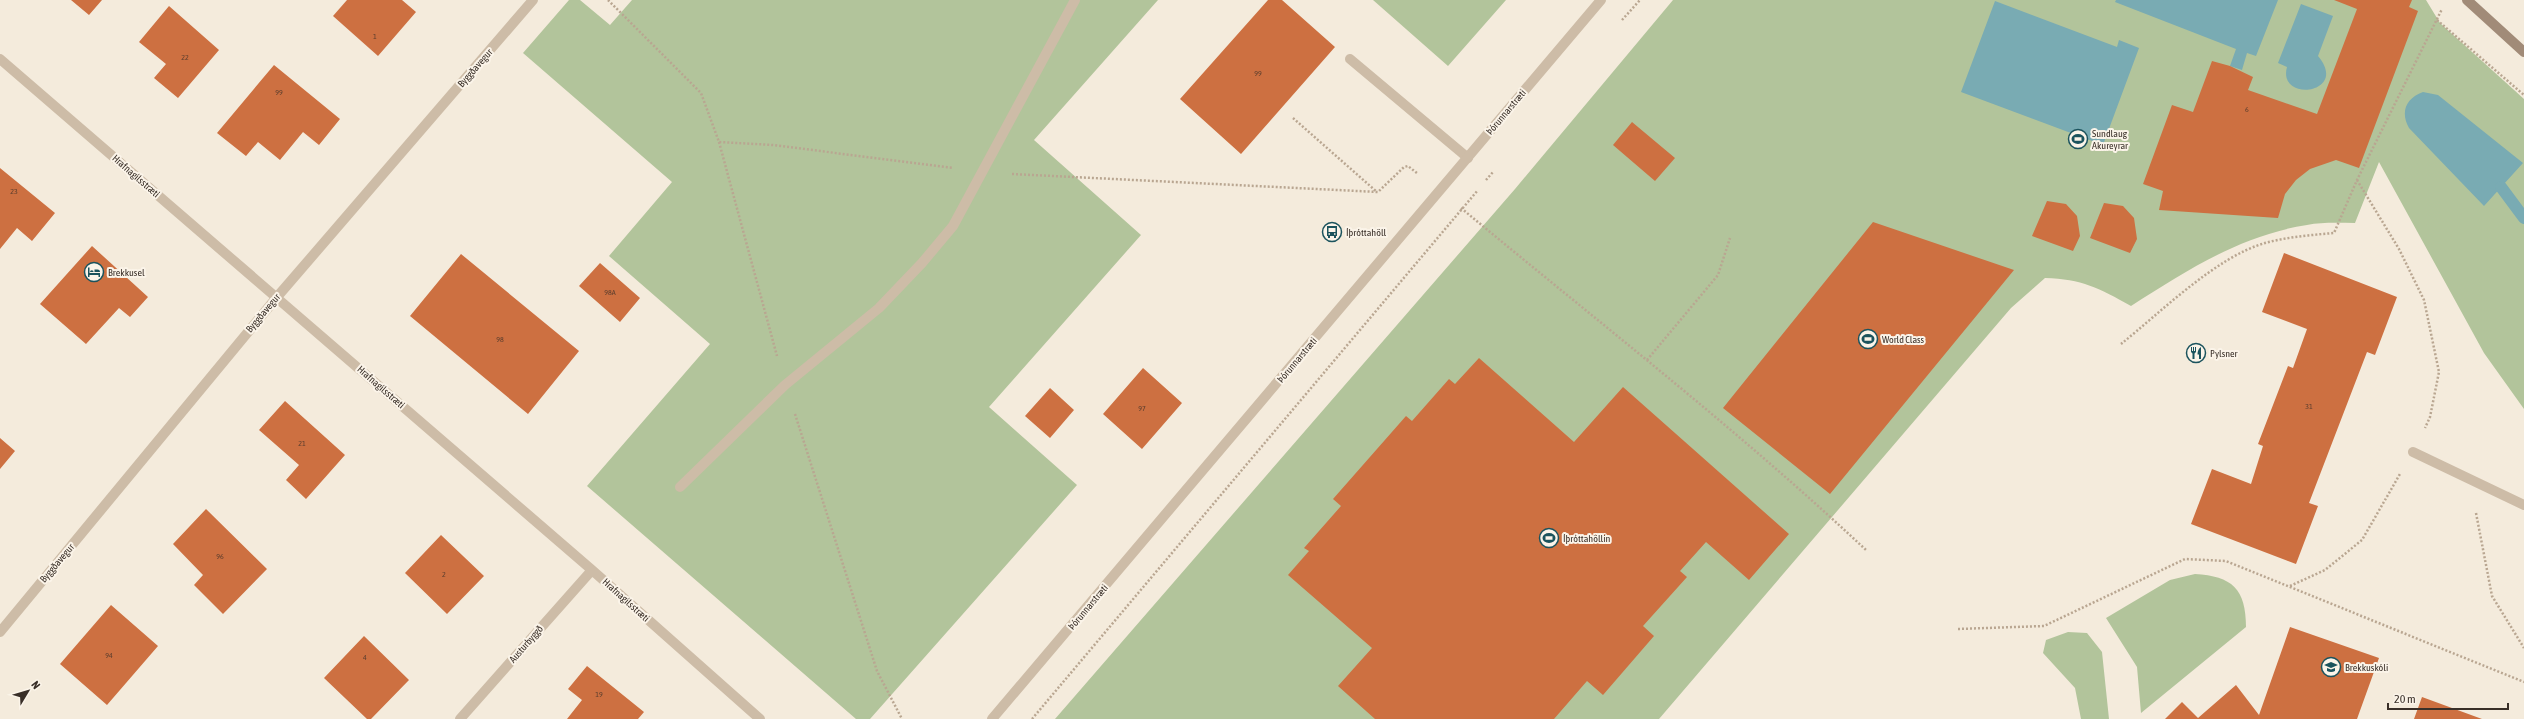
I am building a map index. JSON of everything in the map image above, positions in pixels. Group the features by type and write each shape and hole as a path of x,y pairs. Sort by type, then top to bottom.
{"main road":[{"path":"2467,0 2524,52"}],"street":[{"name":"Byggðavegur","path":"1,627 277,297 533,0"},
{"path":"680,487 785,385 879,308 922,263 953,226 1075,0"},
{"name":"Þórunnarstræti","path":"992,719 1601,0"},
{"name":"Hrafnagilsstræti","path":"0,59 592,570 760,719"},
{"path":"1350,59 1468,158"},
{"path":"2413,452 2524,505"},
{"name":"Austurbyggð","path":"460,719 592,570"}],"path":[{"path":"1619,23 1640,0"},
{"path":"2121,344 2194,285 2233,257 2264,243 2300,236 2334,233 2357,180 2438,20 2444,4"},
{"path":"2438,20 2524,95"},
{"path":"1293,118 1378,192 1400,169 1408,166 1647,360 1825,512 1866,550"},
{"path":"719,142 785,385 877,671 902,719"},
{"path":"1032,719 1497,167"},
{"path":"2290,586 2325,570 2362,540 2413,452 2430,416 2439,372 2424,300 2399,249 2357,180"},
{"path":"1647,360 1718,276 1730,238"},
{"path":"2470,479 2492,596 2524,648"},
{"path":"1958,629 2044,626 2185,559 2226,561 2524,682"}],"green space":[{"path":"569,0 580,0 610,25 632,0 1158,0 1034,140 1141,235 989,407 1077,485 870,719 856,719 587,486 710,344 609,256 672,182 523,53"},
{"path":"1373,0 1506,0 1448,66"},
{"path":"1673,0 2426,0 2440,23 2524,99 2524,409 2484,353 2379,162 2355,223 2313,224 2259,237 2215,256 2172,280 2131,306 2099,289 2090,286 2070,280 2045,278 2011,308 1659,719 1055,719 1515,189"},
{"path":"2195,574 2219,578 2234,587 2240,594 2243,603 2246,627 2141,713 2137,667 2106,618 2170,580"},
{"path":"2068,632 2087,633 2102,652 2109,719 2081,719 2075,688 2043,653 2046,640"}],"water":[{"path":"2116,0 2278,0 2256,56 2247,53 2242,70 2230,66 2236,49 2115,2"},
{"path":"1995,1 2117,47 2119,40 2139,48 2103,145 1961,92"},
{"path":"2301,4 2333,16 2318,56 2325,69 2325,79 2320,86 2311,89 2301,89 2292,86 2287,78 2287,67 2278,63"},
{"path":"2423,92 2438,95 2523,163 2484,206 2409,128 2405,116 2406,106 2412,98"}],"building":[{"path":"71,0 102,0 89,15"},
{"path":"347,0 402,0 416,12 378,56 333,16"},
{"path":"1268,0 1282,0 1335,47 1241,154 1180,99"},
{"path":"2334,0 2412,0 2409,7 2418,11 2359,168 2336,160 2310,169 2296,180 2285,194 2278,218 2159,210 2163,191 2143,184 2172,105 2193,112 2212,61 2230,66 2253,77 2248,90 2317,114 2357,9"},
{"path":"169,6 219,50 178,98 154,78 166,64 139,42"},
{"path":"274,65 340,119 319,145 303,132 280,160 258,142 246,156 217,133"},
{"path":"1632,122 1675,158 1655,181 1613,145"},
{"path":"0,168 55,213 32,241 17,228 0,249"},
{"path":"2047,201 2066,204 2077,216 2080,236 2073,251 2032,236"},
{"path":"2104,203 2123,206 2134,218 2137,239 2130,253 2090,238"},
{"name":"World Class","path":"1873,222 2014,270 1830,494 1723,408"},
{"name":"Brekkusel","path":"92,246 148,297 130,317 119,308 86,344 40,304"},
{"path":"2284,253 2397,297 2375,355 2367,352 2309,503 2318,506 2296,564 2191,524 2212,469 2251,484 2263,446 2258,444 2288,366 2293,368 2307,329 2262,312"},
{"path":"461,254 579,351 528,414 410,316"},
{"path":"600,263 640,298 620,322 579,286"},
{"name":"Íþróttahöllin","path":"1479,358 1574,442 1623,387 1789,534 1749,580 1706,542 1680,571 1687,577 1643,626 1654,636 1603,695 1587,681 1554,719 1375,719 1338,686 1372,648 1288,575 1309,551 1304,548 1341,506 1333,499 1406,416 1412,421 1449,379 1455,384"},
{"path":"1143,368 1182,403 1142,449 1103,414"},
{"path":"1050,388 1074,410 1050,438 1025,416"},
{"path":"285,401 345,455 306,499 286,480 299,465 259,430"},
{"path":"0,438 15,451 0,469"},
{"path":"206,509 267,569 223,614 194,585 203,575 173,544"},
{"path":"441,535 484,576 447,614 405,573"},
{"path":"111,605 158,646 107,705 60,664"},
{"path":"2290,627 2379,658 2357,719 2165,719 2182,702 2198,718 2236,685 2259,715"},
{"path":"364,636 409,680 371,719 367,719 324,678"},
{"path":"587,666 644,712 638,719 567,719 582,700 568,689"},
{"path":"2422,697 2482,719 2414,719"}],"waterway":[{"path":"2501,187 2524,218"}],"place":[{"name":"Sundlaug Akureyrar","path":"2078,139"},
{"name":"Íþróttahöll","path":"1332,232"},
{"name":"Brekkusel","path":"94,272"},
{"name":"World Class","path":"1868,339"},
{"name":"Pylsner","path":"2196,353"},
{"name":"Íþróttahöllin","path":"1549,538"},
{"name":"Brekkuskóli","path":"2331,667"}]}
